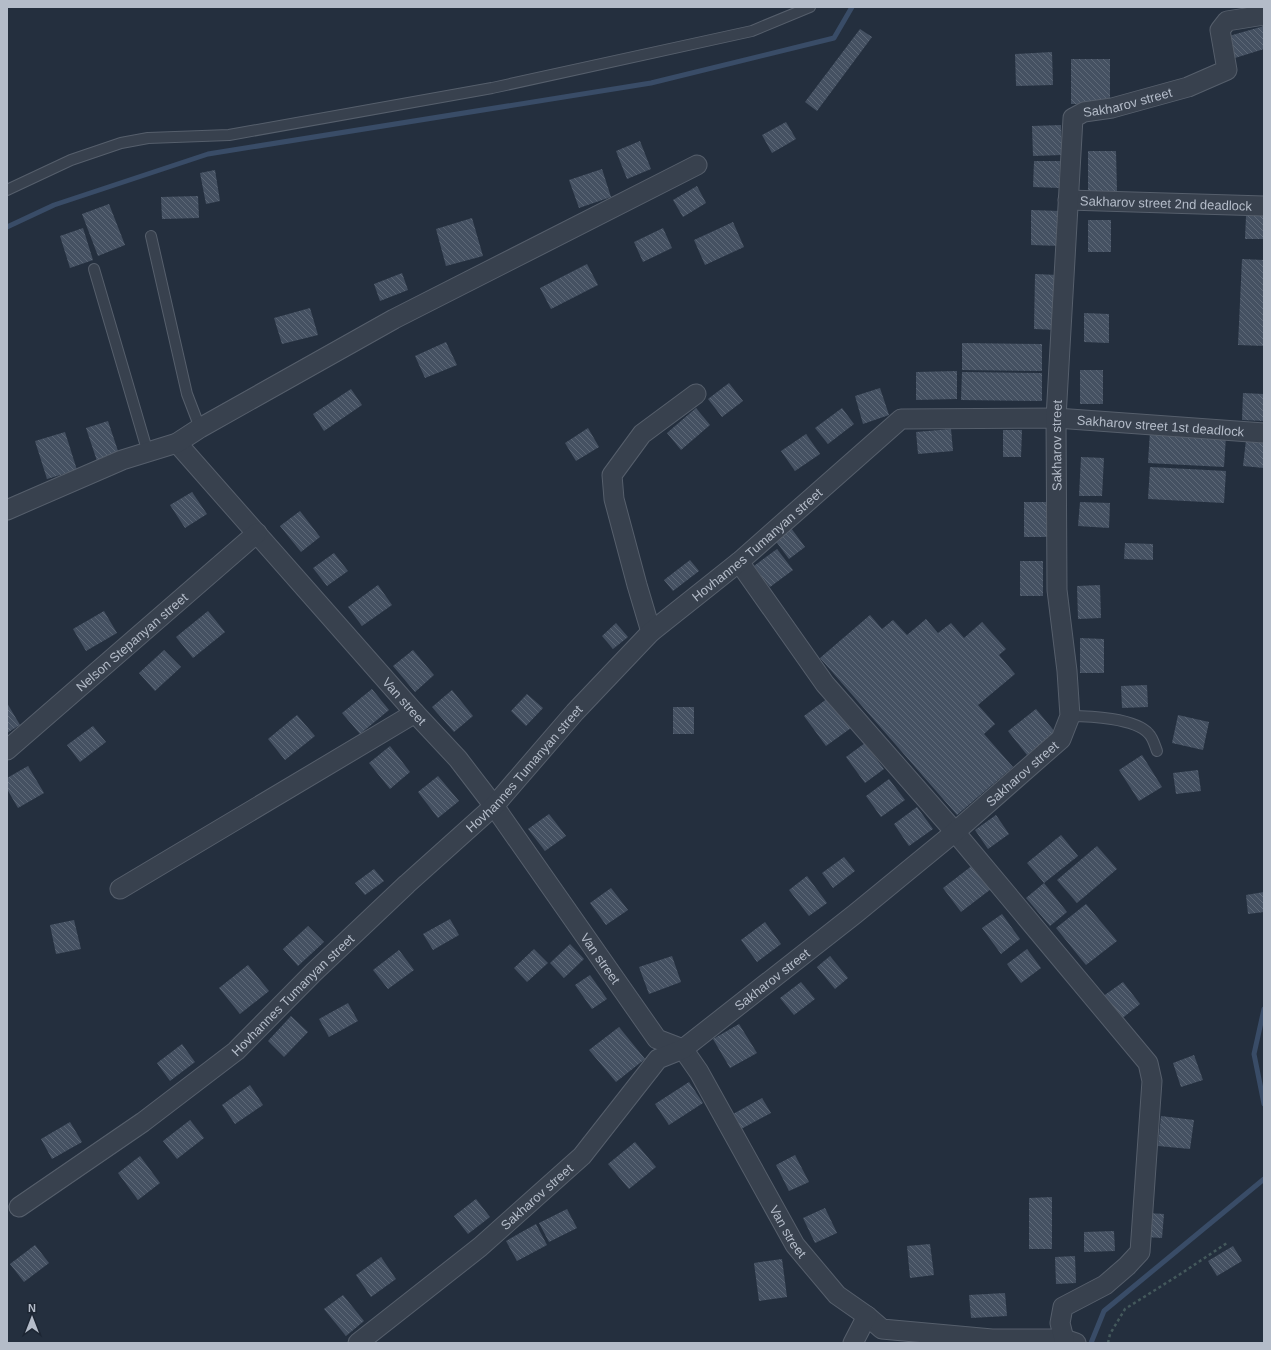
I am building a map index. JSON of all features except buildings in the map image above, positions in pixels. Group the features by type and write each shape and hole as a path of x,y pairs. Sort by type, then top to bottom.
{"street":[{"name":"Sakharov street","path":"358,1343 480,1247 582,1156 658,1060 682,1049 856,914 954,832 1061,739 1070,716 1068,671 1057,590 1056,418 1073,118 1084,112 1112,108 1188,87 1226,70 1220,30 1227,21 1264,15"},
{"path":"7,510 122,460 177,443 200,428 394,320 697,165"},
{"name":"Sakharov street 2nd deadlock","path":"1068,200 1264,206"},
{"path":"651,632 614,499 612,475 642,434 696,394"},
{"name":"Sakharov street 1st deadlock","path":"1056,418 1264,433"},
{"name":"Hovhannes Tumanyan street","path":"19,1207 143,1122 236,1051 314,972 407,884 494,806 575,712 651,632 739,562 901,420 1056,418"},
{"name":"Van street","path":"177,443 458,759 494,806 657,1039 682,1049 699,1072 795,1245 837,1295 867,1316 882,1329 992,1339 1070,1341"},
{"name":"Nelson Stepanyan street","path":"7,750 257,533"},
{"path":"739,562 825,684 954,832 1148,1063 1152,1081 1140,1252 1128,1266 1105,1285 1063,1307 1060,1323 1070,1341"},
{"path":"120,889 416,713"},
{"path":"854,1343 867,1316"}],"lane":[{"path":"7,190 71,160 121,143 148,138 229,136 492,88 752,31 810,7"},
{"path":"151,236 187,394 200,428"},
{"path":"94,269 148,453"},
{"path":"1070,716 1094,716 1120,720 1136,726 1149,733 1157,751"}],"path":[{"path":"1108,1343 1110,1334 1126,1309 1227,1243"}],"waterway":[{"path":"7,227 54,205 208,154 651,83 834,38 852,7"},
{"path":"1264,1009 1254,1054 1264,1104"},
{"path":"1091,1343 1104,1311 1264,1179"}]}
